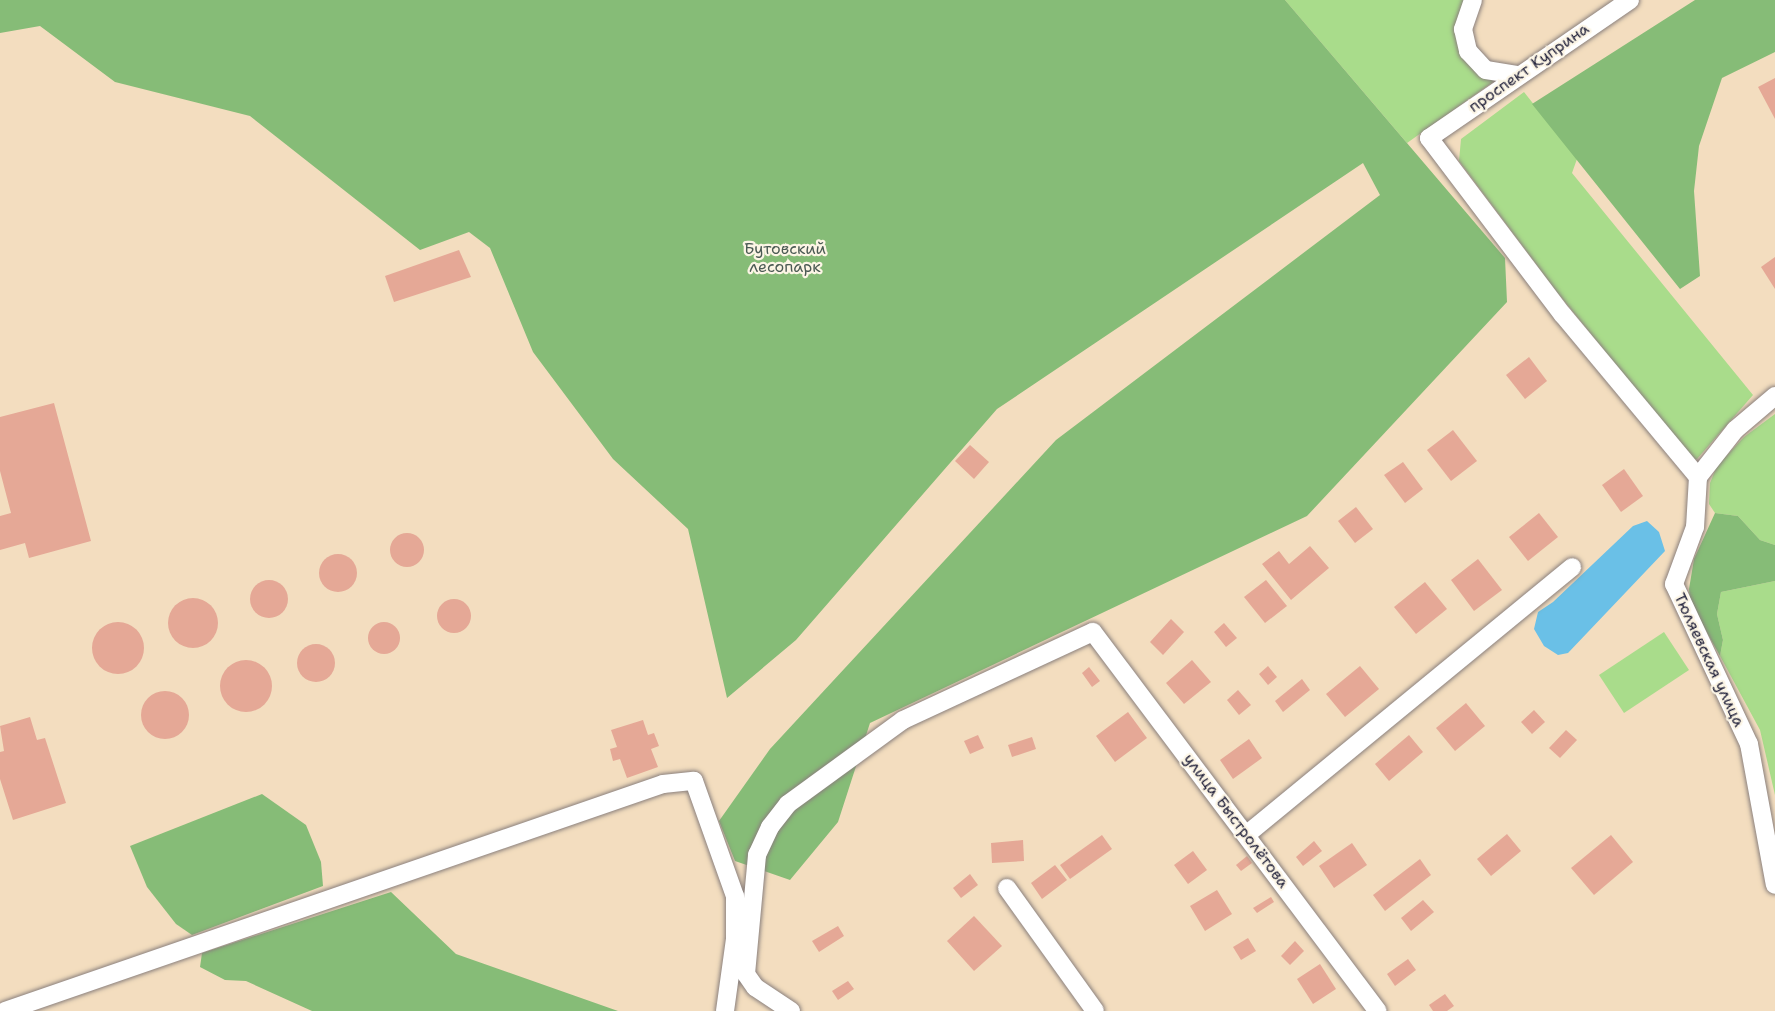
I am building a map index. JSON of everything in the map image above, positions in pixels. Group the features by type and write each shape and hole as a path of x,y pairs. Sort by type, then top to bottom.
{"street":[{"path":"1473,0 1463,29 1468,51 1486,70 1517,75"},
{"name":"проспект Куприна","path":"1630,0 1517,75 1429,138 1563,315 1698,477"},
{"path":"1698,477 1735,430 1775,396"},
{"name":"Тюляевская улица","path":"1698,477 1695,526 1674,584 1749,744 1775,885"},
{"path":"1246,835 1572,567"},
{"name":"улица Быстролётова","path":"791,1011 755,987 746,974 757,855 770,827 788,804 903,720 1093,632 1378,1011"},
{"path":"5,1011 651,788 694,781 735,896 735,939 725,1011"},
{"path":"1007,888 1095,1011"}],"green space":[{"name":"Бутовский лесопарк","path":"0,0 1285,0 1505,258 1507,302 1307,516 870,723 838,822 790,880 735,861 719,821 770,749 1056,440 1380,195 1363,163 997,409 796,640 727,698 688,529 613,459 533,352 490,248 469,232 420,250 250,116 115,82 40,26 0,33"},
{"path":"1285,0 1465,0 1459,31 1494,77 1493,82 1407,143"},
{"path":"1695,0 1775,0 1775,52 1722,78 1699,146 1694,191 1700,276 1680,289 1532,104"},
{"path":"1524,92 1577,159 1572,173 1753,395 1697,459 1692,459 1557,292 1459,161 1461,139"},
{"path":"1775,414 1775,545 1760,540 1738,516 1715,513 1709,504 1710,483 1717,466 1744,437"},
{"path":"1715,513 1738,516 1760,540 1775,545 1775,581 1721,592 1717,614 1723,640 1720,656 1690,602 1689,589 1694,559"},
{"path":"1775,581 1775,795 1760,730 1720,656 1723,640 1717,614 1721,592"},
{"path":"1664,632 1689,670 1624,713 1599,675"},
{"path":"262,794 306,825 321,862 323,886 192,935 176,924 147,887 130,846"},
{"path":"391,892 456,954 618,1011 312,1011 246,981 225,980 200,967 202,953"}],"water":[{"path":"1647,521 1659,532 1665,551 1568,653 1558,655 1544,646 1534,629 1538,612 1553,602 1633,526"}],"building":[{"path":"1775,78 1775,119 1758,87"},
{"path":"459,250 471,277 394,302 385,276"},
{"path":"1775,257 1775,289 1761,267"},
{"path":"1529,357 1547,381 1525,399 1506,375"},
{"path":"54,403 91,541 29,558 25,543 0,550 0,516 11,513 0,471 0,417"},
{"path":"1453,430 1477,461 1451,481 1427,450"},
{"path":"970,445 989,462 974,479 955,461"},
{"path":"1403,462 1423,489 1405,503 1384,475"},
{"path":"1624,469 1643,496 1621,512 1602,485"},
{"path":"1356,507 1373,529 1355,543 1338,521"},
{"path":"1539,513 1558,537 1528,561 1509,537"},
{"path":"407,533 419,538 424,550 419,562 407,567 395,562 390,550 395,538"},
{"path":"1310,546 1329,568 1291,600 1262,564 1279,551 1289,564"},
{"path":"338,554 351,560 357,573 351,586 338,592 325,586 319,573 325,560"},
{"path":"1478,559 1502,590 1474,611 1451,580"},
{"path":"269,580 276,581 282,586 287,592 287,606 282,612 276,617 269,618 262,617 256,612 251,606 250,599 251,592 256,586 262,581"},
{"path":"1266,580 1287,606 1265,623 1244,597"},
{"path":"1425,582 1447,609 1416,634 1394,607"},
{"path":"198,598 211,605 217,613 217,633 211,641 203,647 188,648 175,641 169,633 168,618 175,605 183,599"},
{"path":"454,599 466,604 471,616 466,628 454,633 442,628 437,616 442,604"},
{"path":"1171,619 1184,632 1163,655 1150,642"},
{"path":"118,622 128,624 136,630 142,638 144,648 142,658 136,666 128,672 118,674 108,672 100,666 94,658 92,648 94,638 100,630 108,624"},
{"path":"384,622 395,627 400,638 395,649 384,654 373,649 368,638 373,627"},
{"path":"1224,623 1237,638 1226,647 1214,632"},
{"path":"316,644 330,649 335,663 330,677 316,682 302,677 297,663 302,649"},
{"path":"241,660 251,660 261,664 268,671 272,686 268,701 261,708 251,712 241,712 231,708 224,701 220,691 220,681 224,671 231,664"},
{"path":"1192,660 1211,682 1184,704 1166,683"},
{"path":"1268,666 1277,677 1268,685 1259,674"},
{"path":"1360,666 1379,689 1345,717 1326,694"},
{"path":"1089,667 1100,681 1092,687 1082,673"},
{"path":"1302,679 1310,690 1283,712 1275,701"},
{"path":"1238,690 1251,705 1239,715 1227,700"},
{"path":"160,691 170,691 182,698 189,710 189,720 182,732 170,739 160,739 145,728 141,720 141,710 152,695"},
{"path":"1466,703 1485,726 1455,751 1436,728"},
{"path":"1534,710 1545,722 1532,734 1521,722"},
{"path":"1128,712 1147,738 1115,762 1096,736"},
{"path":"30,717 37,740 45,738 66,803 13,820 0,779 0,752 4,751 0,726"},
{"path":"643,720 648,735 654,733 659,746 651,749 658,767 627,778 620,759 613,761 610,749 617,747 611,730"},
{"path":"1566,730 1577,740 1560,758 1549,748"},
{"path":"978,735 984,748 970,754 964,741"},
{"path":"1409,735 1423,752 1389,781 1375,764"},
{"path":"1032,737 1036,749 1012,757 1008,745"},
{"path":"1249,739 1262,758 1233,779 1220,760"},
{"path":"1507,834 1521,851 1491,876 1477,859"},
{"path":"1102,835 1112,849 1070,879 1060,865"},
{"path":"1611,835 1633,862 1594,895 1571,868"},
{"path":"1023,840 1024,861 992,863 991,843"},
{"path":"1314,841 1322,851 1303,866 1296,857"},
{"path":"1352,843 1367,865 1334,888 1319,866"},
{"path":"1193,851 1207,870 1188,884 1174,865"},
{"path":"1247,856 1252,863 1241,871 1236,865"},
{"path":"1420,859 1431,875 1385,911 1373,895"},
{"path":"1055,865 1067,880 1042,899 1031,883"},
{"path":"970,874 978,885 961,898 953,888"},
{"path":"1217,890 1232,914 1205,931 1190,906"},
{"path":"1271,897 1274,902 1257,913 1253,908"},
{"path":"1423,900 1434,912 1411,931 1401,918"},
{"path":"974,916 1002,946 974,971 947,941"},
{"path":"838,926 844,936 819,952 812,941"},
{"path":"1248,938 1256,951 1241,960 1233,947"},
{"path":"1295,941 1304,951 1290,965 1281,956"},
{"path":"1408,959 1416,970 1395,986 1387,974"},
{"path":"1320,964 1336,989 1313,1004 1297,979"},
{"path":"848,981 854,989 838,1000 832,991"},
{"path":"1445,994 1454,1006 1447,1011 1433,1011 1429,1005"}]}
